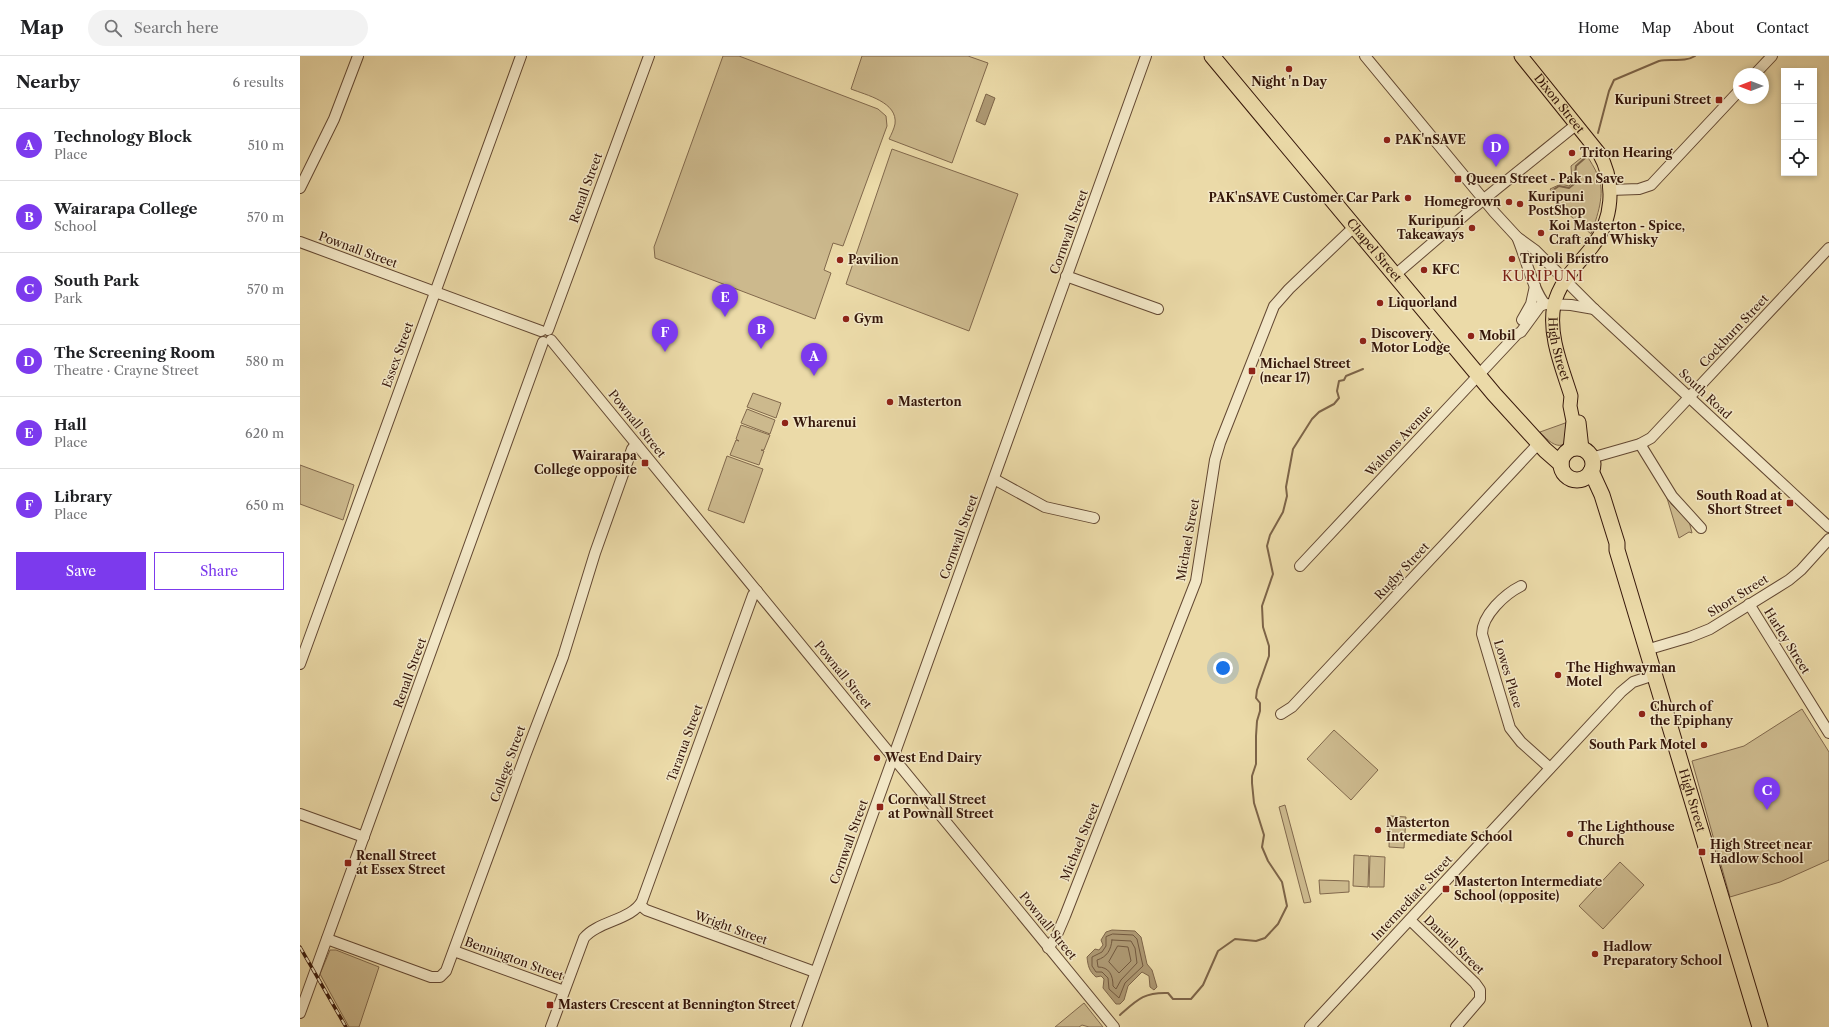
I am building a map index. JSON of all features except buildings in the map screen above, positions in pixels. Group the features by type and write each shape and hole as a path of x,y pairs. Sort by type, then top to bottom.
{"highway":[{"name":"Chapel Street","path":"1212,56 1478,375 1544,450 1577,457"},
{"path":"1577,457 1584,478 1577,480"},
{"name":"High Street","path":"1618,550 1613,544 1602,507 1592,490 1577,480 1567,476 1562,471 1577,457 1602,495 1618,543 1618,550 1646,650 1760,1027"}],"main road":[{"name":"Dixon Street","path":"1526,58 1602,159 1608,177 1610,190 1609,210 1601,234 1593,246 1565,278"},
{"name":"High Street","path":"1565,278 1550,304 1553,335 1571,396 1577,404 1577,457"}],"street":[{"path":"300,188 334,119 358,56"},
{"name":"Essex Street","path":"300,664 521,56"},
{"name":"Renall Street","path":"300,1013 649,56"},
{"name":"Cornwall Street","path":"796,1027 1146,56"},
{"path":"1365,56 1517,237 1537,293 1550,304 1571,305 1594,309"},
{"path":"1761,68 1772,56"},
{"path":"1610,190 1639,189 1651,185 1733,97"},
{"path":"1395,275 1484,199 1577,124"},
{"name":"Michael Street","path":"1048,948 1056,938 1065,916 1196,581 1215,460 1220,442 1274,306 1289,289 1354,226"},
{"name":"South Road","path":"1517,237 1535,250 1565,278 1594,309 1829,527"},
{"name":"Pownall Street","path":"300,242 436,291 546,336 894,757 1048,948 1114,1027"},
{"name":"Cockburn Street","path":"1577,457 1640,444 1651,438 1829,248"},
{"path":"1066,276 1158,309"},
{"name":"Waltons Avenue","path":"1517,334 1516,328 1531,304 1535,285"},
{"name":"Waltons Avenue","path":"1300,566 1478,375 1517,334 1521,332 1540,306 1550,304"},
{"name":"Rugby Street","path":"1281,714 1292,707 1539,443"},
{"name":"College Street","path":"326,939 423,975 436,978 443,975 446,971 563,657 595,554 632,449 636,444"},
{"path":"1640,444 1672,496 1701,528"},
{"path":"994,479 1045,507 1094,518"},
{"name":"Short Street","path":"1646,650 1700,634 1795,575 1829,539"},
{"name":"Lowes Place","path":"1521,586 1509,593 1486,617 1482,628 1482,634 1510,728 1518,739 1550,768"},
{"name":"Tararua Street","path":"640,905 753,596 757,591"},
{"name":"Harley Street","path":"1749,604 1829,733"},
{"name":"Intermediate Street","path":"1310,1027 1627,686 1654,675"},
{"path":"300,814 364,837"},
{"path":"551,1027 581,945 588,932 634,910 640,905"},
{"name":"Wright Street","path":"640,905 646,910 815,972"},
{"name":"Daniell Street","path":"1410,920 1480,990 1480,999 1456,1027"},
{"name":"Bennington Street","path":"454,951 564,991"}],"shaded area":[{"path":"723,56 739,56 878,109 886,116 887,126 843,246 833,243 824,270 831,273 815,319 655,258 654,247"},
{"path":"862,56 968,56 988,63 952,163 889,139 895,124 895,116 892,110 880,100 851,89"},
{"path":"892,149 1018,194 969,331 846,284"},
{"path":"1586,154 1597,173 1601,190 1600,205 1591,234 1549,197 1553,193 1550,189 1561,184 1569,186 1572,183 1571,166"},
{"path":"753,393 781,403 776,418 747,407"},
{"path":"747,409 775,420 770,434 741,423"},
{"path":"1568,422 1565,444 1555,444 1548,440 1540,432"},
{"path":"741,425 770,435 764,450 761,450 764,451 759,465 730,455 736,440 739,441 736,439"},
{"path":"727,456 763,469 744,523 708,510"},
{"path":"300,465 354,485 343,520 300,504"},
{"path":"1664,488 1671,504 1689,521 1692,533 1689,532 1679,538"},
{"path":"1802,709 1829,752 1829,860 1780,882 1730,897 1692,761 1744,746"},
{"path":"1334,730 1378,770 1351,800 1307,759"},
{"path":"1285,805 1311,902 1304,903 1279,807"},
{"path":"1390,816 1406,817 1404,848 1389,847"},
{"path":"1354,855 1369,856 1368,887 1353,886"},
{"path":"1370,856 1385,857 1384,887 1369,887"},
{"path":"1620,862 1644,885 1603,929 1579,906"},
{"path":"1319,880 1349,881 1349,892 1320,894"},
{"path":"330,950 336,950 379,967 359,1027 349,1027 320,974"},
{"path":"1084,1003 1103,1027 1089,1027 1082,1025 1079,1027 1055,1027"}],"water":[{"path":"986,94 995,98 985,125 976,121"},
{"path":"1112,930 1135,931 1141,937 1147,964 1152,970 1157,987 1154,990 1150,987 1149,976 1142,972 1128,986 1124,1000 1120,1004 1116,1004 1103,988 1104,979 1101,976 1096,977 1092,973 1088,966 1087,957 1095,949 1099,950 1103,945 1101,940 1106,932"}],"waterway":[{"path":"1598,133 1609,91 1614,80 1659,61 1682,60 1695,56"},
{"path":"1553,190 1559,186 1569,188 1574,184 1576,166 1585,158"},
{"path":"1120,1015 1136,1001 1153,994 1168,993 1173,999 1191,999 1203,985 1218,951 1235,939 1256,941 1265,938 1278,924 1287,906 1282,882 1268,861 1262,847 1264,835 1254,803 1252,783 1252,776 1256,764 1257,721 1260,711 1260,703 1256,698 1257,690 1269,656 1269,646 1263,627 1262,606 1273,574 1267,546 1270,535 1283,512 1287,496 1286,487 1293,449 1312,419 1319,412 1334,404 1339,398 1337,391 1339,381 1344,380 1346,376 1363,369"}],"railway":[{"path":"300,947 346,1027"}],"place":[{"name":"Night 'n Day","path":"1289,69"},
{"name":"Kuripuni Street","path":"1719,100"},
{"name":"PAK'nSAVE","path":"1387,140"},
{"name":"Triton Hearing","path":"1572,153"},
{"name":"The Screening Room","path":"1496,167"},
{"name":"Queen Street - Pak n Save","path":"1458,179"},
{"name":"PAK'nSAVE Customer Car Park","path":"1408,198"},
{"name":"Homegrown","path":"1509,202"},
{"name":"Kuripuni PostShop","path":"1520,204"},
{"name":"Kuripuni Takeaways","path":"1472,228"},
{"name":"Koi Masterton - Spice, Craft and Whisky","path":"1541,233"},
{"name":"Tripoli Bristro","path":"1512,259"},
{"name":"Pavilion","path":"840,260"},
{"name":"KFC","path":"1424,270"},
{"name":"Liquorland","path":"1380,303"},
{"name":"Hall","path":"725,317"},
{"name":"Gym","path":"846,319"},
{"name":"Mobil","path":"1471,336"},
{"name":"Discovery Motor Lodge","path":"1363,341"},
{"name":"Wairarapa College","path":"761,349"},
{"name":"Library","path":"665,352"},
{"name":"Michael Street (near 17)","path":"1252,371"},
{"name":"Technology Block","path":"814,376"},
{"name":"Masterton","path":"890,402"},
{"name":"Wharenui","path":"785,423"},
{"name":"Wairarapa College opposite","path":"645,463"},
{"name":"South Road at Short Street","path":"1790,503"},
{"name":"The Highwayman Motel","path":"1558,675"},
{"name":"Church of the Epiphany","path":"1642,714"},
{"name":"South Park Motel","path":"1704,745"},
{"name":"West End Dairy","path":"877,758"},
{"name":"Cornwall Street at Pownall Street","path":"880,807"},
{"name":"South Park","path":"1767,810"},
{"name":"Masterton Intermediate School","path":"1378,830"},
{"name":"The Lighthouse Church","path":"1570,834"},
{"name":"High Street near Hadlow School","path":"1702,852"},
{"name":"Renall Street at Essex Street","path":"348,863"},
{"name":"Masterton Intermediate School (opposite)","path":"1446,889"},
{"name":"Hadlow Preparatory School","path":"1595,954"},
{"name":"Masters Crescent at Bennington Street","path":"550,1005"}],"district":[{"name":"KURIPUNI","path":"1543,276"}]}
